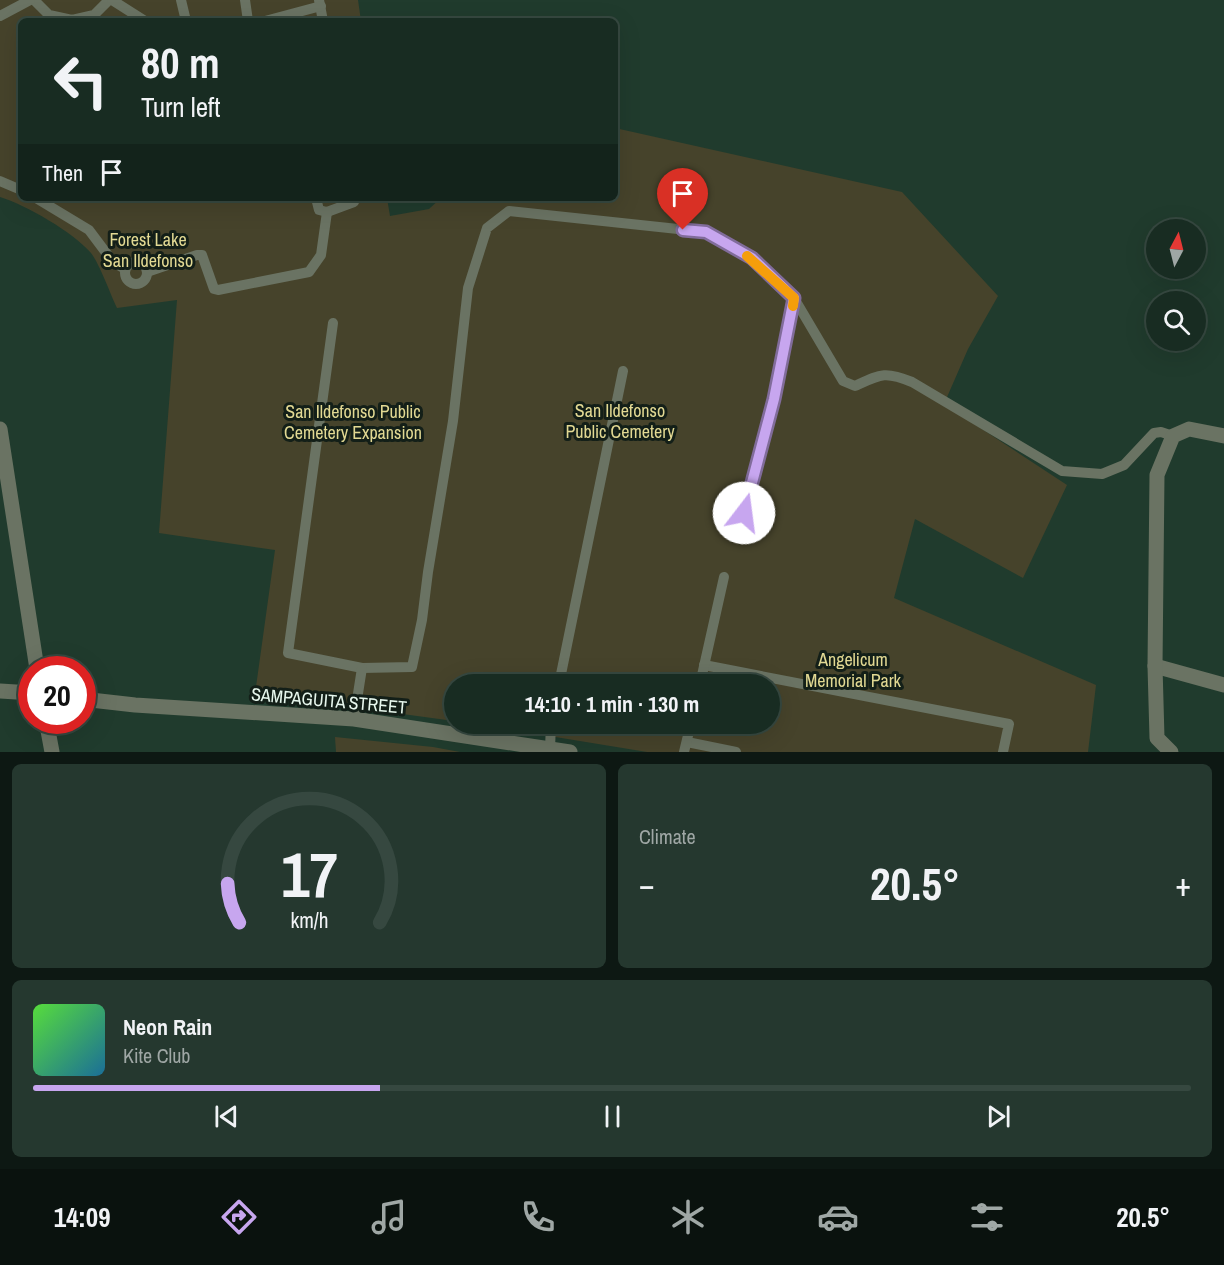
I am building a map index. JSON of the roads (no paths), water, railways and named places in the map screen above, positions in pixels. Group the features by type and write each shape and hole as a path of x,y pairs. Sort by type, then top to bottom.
{"street":[{"path":"0,429 35,656"},
{"path":"1171,752 1157,738 1155,666 1157,475 1173,436 1189,429 1224,436"},
{"path":"1155,666 1224,685"},
{"path":"0,691 18,692"},
{"name":"SAMPAGUITA STREET","path":"96,701 354,719 570,752"},
{"path":"49,734 52,752"}],"lane":[{"path":"0,16 32,0 49,15 63,18"},
{"path":"81,18 94,15 111,0 140,18"},
{"path":"181,0 185,18"},
{"path":"245,0 248,18"},
{"path":"278,18 320,3 322,18"},
{"path":"0,181 18,189"},
{"path":"41,201 89,230 113,262 124,268 129,263 138,261 144,265 147,272 202,255 214,289 218,290 309,272 321,255 327,212"},
{"path":"317,201 319,210 327,212 354,201"},
{"path":"333,323 288,653 362,668 412,667 422,620 453,421 468,288 487,228 509,212 706,232 752,258 794,298 843,381 855,386 872,377 892,374 912,382 1062,471 1102,474 1125,465 1154,433 1161,432 1173,436"},
{"path":"744,513 774,399 794,298"},
{"path":"561,674 623,371"},
{"path":"702,674 724,577"},
{"path":"704,665 1009,724 1003,752"},
{"path":"354,719 362,668"},
{"path":"550,750 551,734"},
{"path":"685,747 736,752"}],"park label":[{"name":"Forest Lake San Ildefonso","path":"148,250"},
{"name":"San Ildefonso Public Cemetery","path":"620,421"},
{"name":"San Ildefonso Public Cemetery Expansion","path":"353,422"},
{"name":"Angelicum Memorial Park","path":"853,670"}]}
